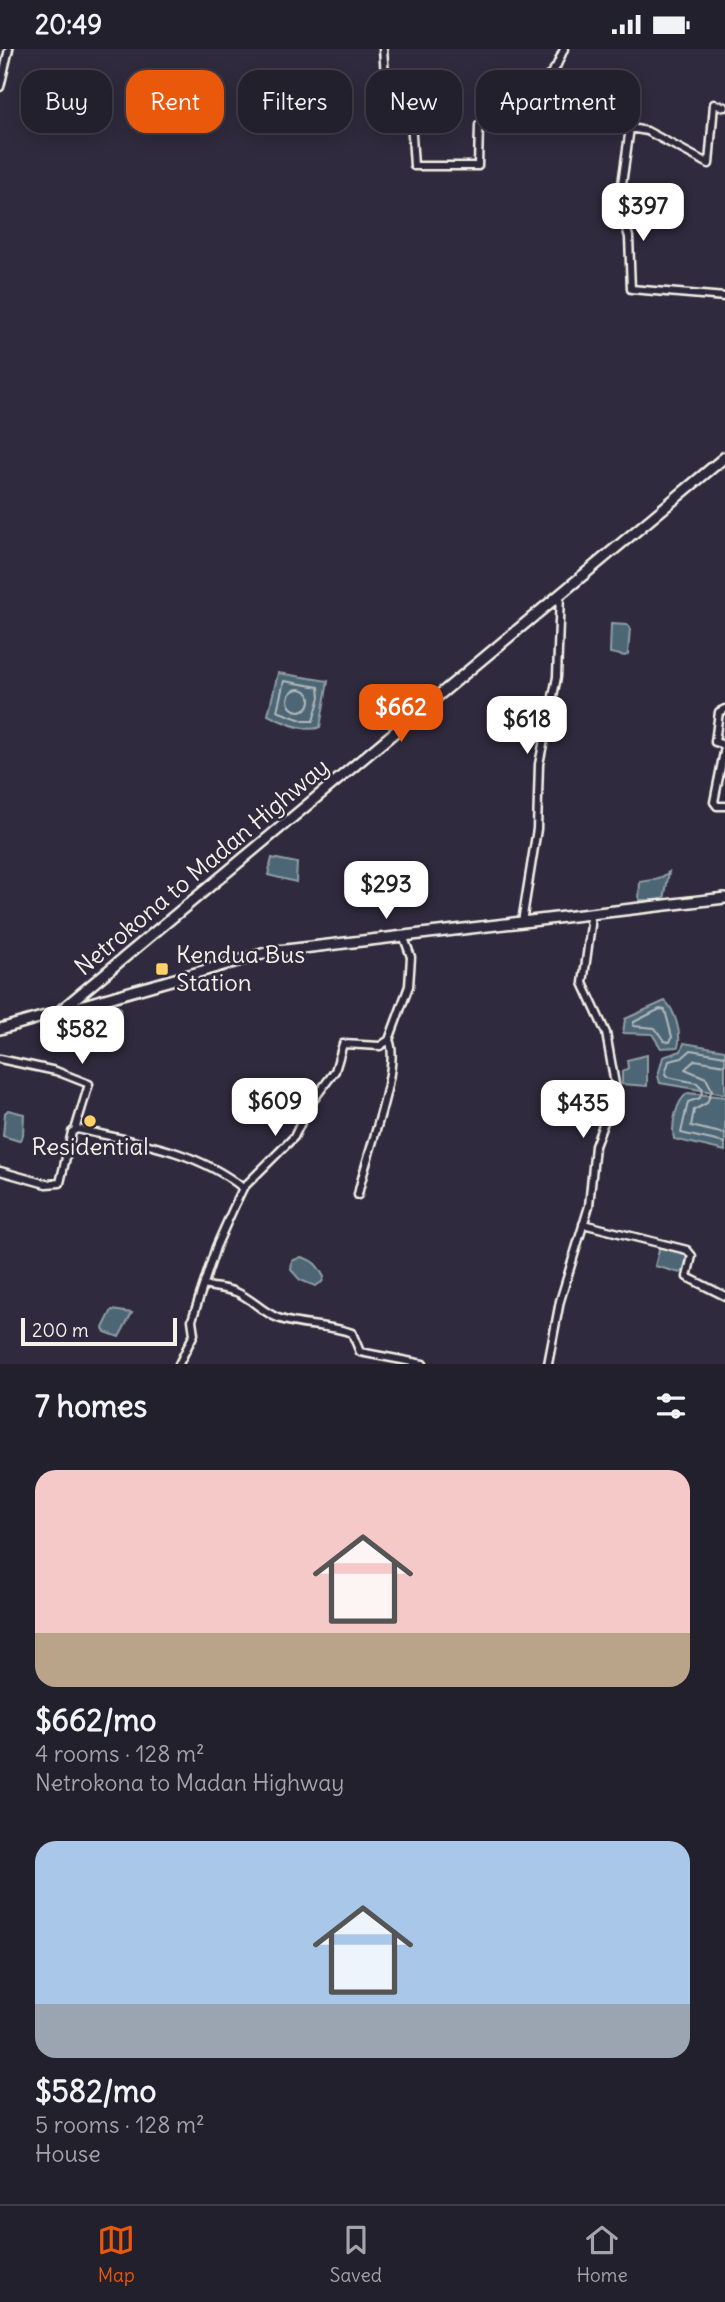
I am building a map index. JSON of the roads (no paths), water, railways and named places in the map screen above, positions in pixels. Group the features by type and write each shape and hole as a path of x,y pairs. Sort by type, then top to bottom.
{"main road":[{"name":"Netrokona to Madan Highway","path":"60,1011 725,457"},
{"path":"0,1029 269,952 725,898"}],"street":[{"path":"0,87 9,49"},
{"path":"383,49 385,75 410,105 414,166 478,166 480,133"},
{"path":"554,70 564,49"},
{"path":"640,130 709,164 714,104 725,107"},
{"path":"629,133 619,205 629,237 631,289 725,297"},
{"path":"522,922 537,829 540,764 557,677 560,593"},
{"path":"725,709 719,712 715,742 725,746 714,802 717,806 725,806"},
{"path":"548,1364 560,1301 589,1206 595,1146 616,1090 606,1033 583,983 591,925 589,916"},
{"path":"179,1364 194,1334 191,1322 216,1247 243,1188 294,1137 309,1106 335,1072 344,1044 380,1046 389,1040 409,986 411,957 402,935"},
{"path":"358,1195 391,1075 393,1054 389,1040"},
{"path":"0,1059 56,1071 88,1083 75,1130 72,1132 60,1183 46,1184 0,1171"},
{"path":"75,1130 190,1156 221,1170 243,1188"},
{"path":"583,1224 687,1250 692,1254 689,1279 725,1296"},
{"path":"204,1285 237,1292 260,1310 280,1318 305,1326 328,1325 352,1333 360,1352 423,1364"}],"water":[{"path":"611,624 627,625 630,628 628,654 625,656 610,653"},
{"path":"278,673 328,681 320,727 308,729 268,715"},
{"path":"272,858 297,863 296,882 268,875"},
{"path":"669,872 664,900 639,900 640,882 659,879"},
{"path":"665,1001 677,1023 678,1047 661,1048 652,1034 623,1033 625,1019"},
{"path":"115,1005 121,1008 116,1034 98,1033 99,1010"},
{"path":"684,1043 725,1050 725,1094 660,1083 658,1076 663,1057 681,1051"},
{"path":"647,1055 647,1086 622,1084 622,1072 628,1068 627,1060"},
{"path":"688,1093 725,1097 725,1151 674,1139 675,1114"},
{"path":"8,1110 24,1114 23,1135 19,1141 3,1136 5,1113"},
{"path":"660,1246 687,1252 684,1270 680,1273 655,1266"},
{"path":"301,1257 318,1267 324,1277 322,1282 315,1286 300,1280 291,1270 292,1261"},
{"path":"112,1310 132,1313 119,1337 105,1332 103,1328"}],"place":[{"name":"Kendua Bus Station","path":"162,969"},
{"name":"Residential","path":"90,1121"}]}
